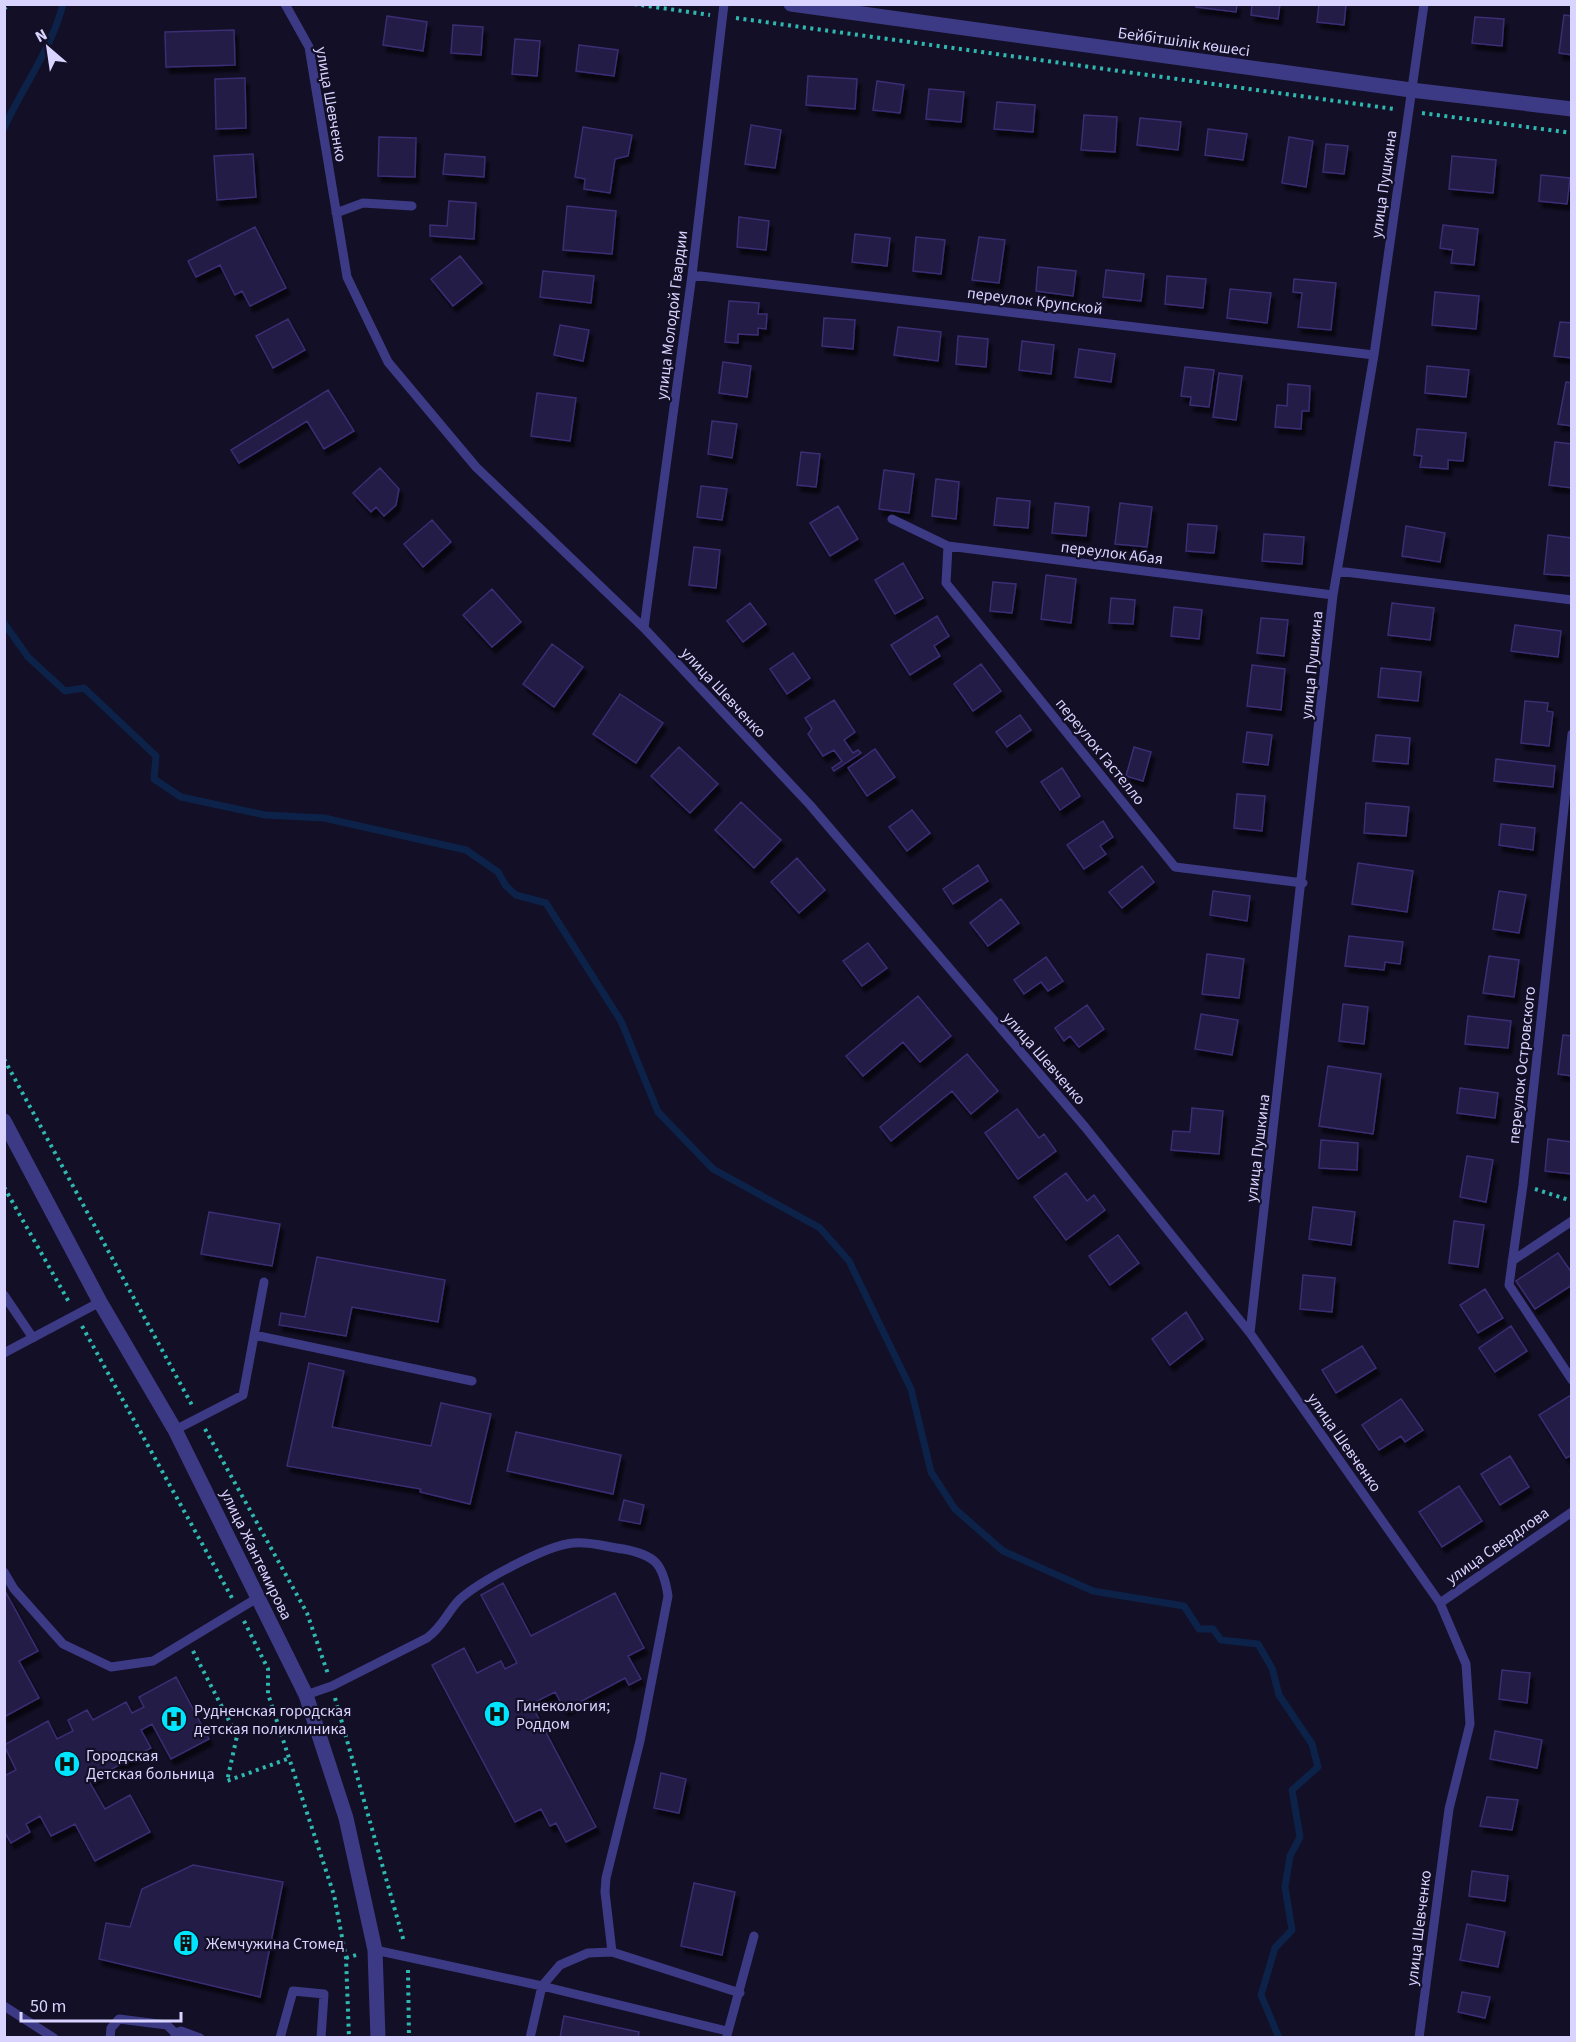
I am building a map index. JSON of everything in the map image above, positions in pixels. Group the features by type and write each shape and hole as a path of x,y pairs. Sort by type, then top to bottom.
{"street":[{"name":"Бейбітшілік көшесі","path":"791,4 1411,90 1572,109"},
{"name":"улица Жантемирова","path":"4,1121 100,1302 175,1430 306,1695 346,1818 375,1950 378,2037"}],"lane":[{"name":"улица Шевченко","path":"285,4 309,47 346,277 388,362 476,467 644,628 817,814 1085,1127 1250,1333 1440,1603 1466,1664 1470,1724 1449,1809 1419,2037"},
{"name":"улица Молодой Гвардии","path":"644,628 692,275 724,4"},
{"name":"улица Пушкина","path":"1250,1333 1303,883 1333,595 1374,355 1424,4"},
{"path":"336,213 363,203 412,206"},
{"name":"переулок Крупской","path":"692,275 1374,355"},
{"name":"переулок Абая","path":"892,519 948,546 1333,595"},
{"name":"переулок Гастелло","path":"948,546 946,583 1175,867 1303,883"},
{"path":"1337,571 1572,600"},
{"name":"переулок Островского","path":"1572,735 1523,1185 1509,1285 1572,1380"},
{"path":"1512,1261 1572,1221"},
{"path":"175,1430 243,1395 264,1282"},
{"path":"4,1295 33,1338"},
{"path":"4,1353 100,1302"},
{"path":"254,1335 472,1381"},
{"name":"улица Свердлова","path":"1440,1603 1572,1512"},
{"path":"306,1695 332,1686 427,1638 441,1628 457,1602 471,1590 556,1546 573,1543 592,1544 644,1553 659,1564 665,1577 668,1596 640,1741 606,1878 605,1892 612,1952"},
{"path":"4,1572 14,1590 63,1644 111,1667 153,1661 259,1597"},
{"path":"375,1950 542,1986 727,2034 754,1936"},
{"path":"530,2037 542,1986 560,1965 588,1953 612,1952 740,1993"},
{"path":"280,2037 294,1990 324,1994 321,2037"},
{"path":"4,2006 54,2037"},
{"path":"110,2037 111,2028 119,2019 167,2025 175,2035 181,2031 201,2037"}],"path":[{"path":"4,9 9,4"},
{"path":"634,4 1572,133"},
{"path":"4,1059 307,1613 332,1686 408,1957 410,2037"},
{"path":"1523,1185 1572,1201"},
{"path":"4,1188 238,1610 268,1669 268,1694 334,1895 346,1958 349,2037"},
{"path":"188,1640 237,1736 227,1781 290,1758"}],"building":[{"path":"1196,4 1237,4 1236,12 1196,7"},
{"path":"1252,4 1280,4 1278,19 1251,15"},
{"path":"1319,4 1346,4 1344,25 1317,22"},
{"path":"1564,15 1572,16 1572,55 1559,53"},
{"path":"387,16 427,22 423,51 383,45"},
{"path":"1475,17 1504,19 1502,46 1472,43"},
{"path":"453,25 483,27 481,55 451,53"},
{"path":"234,30 235,65 166,67 165,32"},
{"path":"515,39 540,41 537,76 512,74"},
{"path":"579,45 618,50 614,76 576,71"},
{"path":"808,76 857,79 855,109 806,105"},
{"path":"245,78 246,128 216,129 215,79"},
{"path":"877,81 904,85 900,113 873,110"},
{"path":"929,89 964,92 961,122 926,119"},
{"path":"997,102 1035,105 1033,132 994,129"},
{"path":"1084,115 1117,117 1115,152 1081,150"},
{"path":"1140,118 1181,122 1178,150 1137,145"},
{"path":"751,125 781,130 775,168 745,164"},
{"path":"583,127 632,135 628,156 615,159 610,193 584,189 585,179 575,177"},
{"path":"1208,129 1247,134 1243,160 1205,155"},
{"path":"379,137 416,138 415,177 378,176"},
{"path":"1289,137 1313,141 1306,187 1282,183"},
{"path":"1326,144 1348,146 1344,174 1323,172"},
{"path":"253,154 256,197 217,200 214,156"},
{"path":"445,154 485,157 484,177 443,174"},
{"path":"1452,156 1496,160 1493,193 1449,189"},
{"path":"1541,175 1570,178 1567,204 1539,201"},
{"path":"449,201 476,203 474,239 430,236 430,225 447,226"},
{"path":"567,206 616,211 612,254 563,250"},
{"path":"739,217 769,221 766,250 737,247"},
{"path":"1443,225 1478,229 1474,265 1451,263 1453,250 1440,248"},
{"path":"255,227 286,288 250,306 242,291 235,295 220,265 196,277 188,261"},
{"path":"855,234 890,238 887,266 852,262"},
{"path":"916,237 945,240 941,274 913,271"},
{"path":"979,237 1005,240 999,283 972,280"},
{"path":"460,256 482,283 453,306 431,279"},
{"path":"1038,267 1076,271 1073,296 1036,291"},
{"path":"1106,270 1144,274 1141,301 1103,297"},
{"path":"543,271 594,276 591,303 540,297"},
{"path":"1167,276 1206,279 1203,308 1165,304"},
{"path":"1294,279 1336,283 1331,330 1298,327 1302,293 1293,292"},
{"path":"1230,289 1271,293 1267,323 1227,318"},
{"path":"1435,292 1479,296 1476,329 1432,325"},
{"path":"729,301 759,303 758,314 767,314 766,329 758,328 758,335 738,334 738,343 725,342"},
{"path":"824,318 855,320 853,349 822,346"},
{"path":"288,319 305,350 273,368 256,336"},
{"path":"1560,322 1572,323 1572,358 1554,356"},
{"path":"560,325 589,330 583,361 554,355"},
{"path":"898,327 941,332 938,361 894,355"},
{"path":"958,336 988,339 986,367 956,364"},
{"path":"1022,341 1054,345 1051,374 1019,370"},
{"path":"1079,349 1115,354 1111,382 1075,377"},
{"path":"723,362 751,366 747,397 719,393"},
{"path":"1427,366 1469,370 1466,397 1425,393"},
{"path":"1185,367 1214,370 1209,407 1190,405 1191,397 1181,396"},
{"path":"1219,373 1242,376 1236,420 1213,417"},
{"path":"1566,382 1572,383 1572,426 1558,424"},
{"path":"1288,384 1310,386 1309,411 1302,411 1301,429 1275,427 1277,405 1287,406"},
{"path":"328,390 354,431 324,449 307,421 239,463 231,450"},
{"path":"537,393 576,398 570,441 531,436"},
{"path":"712,421 737,424 732,458 708,454"},
{"path":"1417,429 1466,433 1463,461 1448,460 1448,469 1420,467 1422,456 1414,455"},
{"path":"1555,442 1572,444 1572,488 1549,485"},
{"path":"801,452 820,454 816,487 797,485"},
{"path":"380,468 399,489 396,505 384,516 376,507 371,512 353,493"},
{"path":"884,470 914,474 909,513 879,509"},
{"path":"936,479 959,482 956,519 932,516"},
{"path":"701,486 727,489 722,520 697,517"},
{"path":"997,498 1030,501 1028,528 994,525"},
{"path":"1055,503 1089,507 1086,536 1052,533"},
{"path":"1120,503 1152,507 1147,547 1115,544"},
{"path":"838,506 858,539 830,556 810,523"},
{"path":"432,520 451,542 423,567 404,544"},
{"path":"1188,524 1217,526 1214,553 1186,551"},
{"path":"1406,526 1445,533 1440,562 1402,556"},
{"path":"1264,534 1304,537 1302,564 1262,561"},
{"path":"1548,535 1572,538 1571,576 1544,574"},
{"path":"694,547 720,550 716,588 689,585"},
{"path":"903,563 923,598 895,614 875,580"},
{"path":"1046,575 1076,579 1071,623 1041,619"},
{"path":"993,582 1016,584 1012,613 990,611"},
{"path":"492,589 521,622 492,647 463,615"},
{"path":"1111,598 1135,600 1133,624 1109,623"},
{"path":"750,603 766,624 743,642 727,621"},
{"path":"1392,603 1434,608 1430,640 1388,635"},
{"path":"1174,607 1202,610 1199,639 1171,636"},
{"path":"937,616 949,636 934,646 940,656 910,675 891,645"},
{"path":"1261,618 1288,620 1284,656 1257,653"},
{"path":"1515,625 1561,631 1558,657 1511,651"},
{"path":"552,644 583,667 554,707 523,684"},
{"path":"793,653 810,678 787,694 770,669"},
{"path":"981,664 1001,691 973,711 954,684"},
{"path":"1252,665 1285,669 1281,710 1247,706"},
{"path":"1381,668 1421,672 1418,701 1378,697"},
{"path":"620,694 663,723 636,763 593,734"},
{"path":"834,700 855,732 844,740 853,753 858,750 861,753 834,771 832,768 842,761 834,750 823,756 808,734 812,729 805,718"},
{"path":"1525,701 1548,703 1547,711 1553,712 1549,746 1521,743"},
{"path":"1020,715 1031,730 1007,747 996,732"},
{"path":"1247,732 1272,735 1268,765 1243,762"},
{"path":"1376,735 1410,738 1408,764 1373,761"},
{"path":"679,747 718,784 690,813 651,776"},
{"path":"1134,747 1151,752 1143,781 1126,776"},
{"path":"875,749 895,777 867,796 848,768"},
{"path":"1496,759 1555,766 1553,787 1494,781"},
{"path":"1062,768 1080,796 1060,810 1041,782"},
{"path":"1237,794 1265,796 1262,831 1234,828"},
{"path":"741,802 781,840 754,868 715,830"},
{"path":"1366,803 1409,807 1406,836 1364,833"},
{"path":"912,810 930,833 907,851 889,827"},
{"path":"1103,821 1113,837 1100,846 1106,854 1084,869 1067,845"},
{"path":"1501,824 1535,828 1533,850 1499,845"},
{"path":"797,858 825,890 799,913 771,882"},
{"path":"1358,863 1413,871 1407,912 1352,904"},
{"path":"978,865 988,881 953,904 943,889"},
{"path":"1142,866 1154,882 1122,908 1109,892"},
{"path":"1213,891 1250,896 1247,921 1210,915"},
{"path":"1499,891 1526,895 1519,933 1493,929"},
{"path":"1001,899 1019,923 988,946 970,923"},
{"path":"1349,936 1403,942 1400,964 1385,962 1384,970 1345,966"},
{"path":"868,943 887,968 862,986 843,961"},
{"path":"1207,954 1244,959 1239,998 1202,994"},
{"path":"1489,956 1519,960 1514,997 1483,993"},
{"path":"1046,957 1063,981 1048,991 1041,982 1024,994 1014,980"},
{"path":"918,996 951,1036 920,1062 903,1042 863,1076 846,1056"},
{"path":"1343,1004 1368,1007 1364,1044 1339,1041"},
{"path":"1087,1005 1104,1029 1079,1047 1070,1036 1064,1041 1055,1028"},
{"path":"1201,1014 1238,1020 1232,1055 1195,1049"},
{"path":"1468,1016 1511,1021 1508,1048 1465,1044"},
{"path":"1563,1035 1572,1036 1572,1076 1558,1074"},
{"path":"967,1054 998,1091 971,1114 952,1091 891,1141 880,1127"},
{"path":"1328,1066 1381,1074 1373,1134 1319,1126"},
{"path":"1460,1088 1498,1093 1495,1118 1457,1113"},
{"path":"1192,1108 1223,1111 1219,1154 1171,1150 1173,1131 1190,1132"},
{"path":"1017,1109 1039,1138 1044,1134 1056,1151 1018,1179 985,1133"},
{"path":"1548,1139 1572,1142 1572,1174 1545,1171"},
{"path":"1321,1140 1358,1143 1357,1170 1319,1168"},
{"path":"1467,1156 1493,1160 1486,1202 1460,1197"},
{"path":"1066,1173 1087,1201 1094,1195 1105,1210 1066,1240 1034,1197"},
{"path":"1313,1207 1355,1212 1351,1245 1309,1239"},
{"path":"209,1212 280,1224 272,1266 201,1254"},
{"path":"1454,1221 1484,1225 1478,1267 1449,1263"},
{"path":"1118,1235 1139,1263 1110,1285 1089,1256"},
{"path":"1558,1253 1572,1273 1572,1285 1535,1309 1516,1281"},
{"path":"317,1257 445,1280 438,1322 352,1307 346,1336 279,1325 281,1313 305,1317"},
{"path":"1303,1275 1335,1278 1332,1312 1300,1309"},
{"path":"1485,1289 1503,1318 1478,1333 1460,1305"},
{"path":"1186,1312 1203,1339 1170,1365 1152,1339"},
{"path":"1511,1326 1527,1351 1495,1372 1479,1348"},
{"path":"1362,1346 1376,1368 1336,1393 1322,1370"},
{"path":"309,1363 344,1371 332,1427 431,1446 441,1403 491,1414 470,1504 420,1492 421,1489 287,1466"},
{"path":"1571,1395 1572,1455 1566,1458 1539,1415"},
{"path":"1401,1399 1423,1430 1405,1442 1401,1436 1379,1450 1362,1425"},
{"path":"516,1432 621,1455 613,1494 507,1471"},
{"path":"1510,1456 1529,1487 1500,1505 1481,1474"},
{"path":"1459,1486 1482,1521 1442,1547 1419,1512"},
{"path":"624,1500 644,1505 640,1524 619,1520"},
{"name":"Гинекология; Роддом","path":"503,1583 531,1636 615,1593 644,1648 628,1656 641,1679 629,1685 625,1678 565,1710 555,1692 531,1704 596,1827 566,1842 556,1823 550,1826 541,1809 515,1822 432,1665 464,1648 477,1673 501,1661 505,1669 517,1663 481,1595"},
{"path":"5,1591 38,1651 19,1661 39,1698 4,1717"},
{"path":"1502,1670 1530,1673 1527,1703 1499,1699"},
{"name":"Городская Детская больница","path":"176,1677 209,1739 171,1759 152,1724 141,1730 151,1748 89,1781 105,1809 130,1795 150,1832 95,1861 75,1824 51,1836 40,1816 26,1824 30,1832 11,1843 4,1831 4,1776 16,1770 4,1745 48,1721 57,1739 73,1731 68,1720 87,1710 93,1720 126,1702 132,1713 144,1707 139,1697"},
{"path":"1495,1731 1542,1740 1537,1768 1490,1759"},
{"path":"661,1773 686,1779 679,1813 654,1808"},
{"path":"1487,1797 1518,1800 1512,1830 1480,1826"},
{"name":"Жемчужина Стомед","path":"193,1865 283,1882 260,1997 99,1959 106,1923 130,1927 142,1889"},
{"path":"1472,1871 1508,1876 1505,1901 1469,1896"},
{"path":"694,1883 735,1892 722,1955 681,1946"},
{"path":"1467,1924 1505,1932 1498,1967 1460,1960"},
{"path":"1462,1992 1490,1997 1485,2018 1458,2012"},
{"path":"564,2016 639,2032 638,2038 560,2038"}],"waterway":[{"path":"4,128 45,51 63,4"},
{"path":"4,623 28,657 65,691 84,688 156,756 154,779 181,797 265,815 324,818 466,850 498,872 506,886 516,895 546,903 621,1021 658,1112 713,1169 820,1228 849,1261 911,1389 931,1472 955,1509 1003,1551 1093,1591 1184,1606 1199,1629 1213,1629 1221,1640 1258,1644 1272,1668 1279,1695 1312,1744 1318,1767 1292,1790 1300,1837 1290,1856 1285,1887 1292,1930 1275,1948 1261,1995 1279,2038"}],"place":[{"name":"Гинекология; Роддом","path":"497,1714"},
{"name":"Рудненская городская детская поликлиника","path":"174,1719"},
{"name":"Городская Детская больница","path":"67,1764"},
{"name":"Жемчужина Стомед","path":"186,1943"}]}
